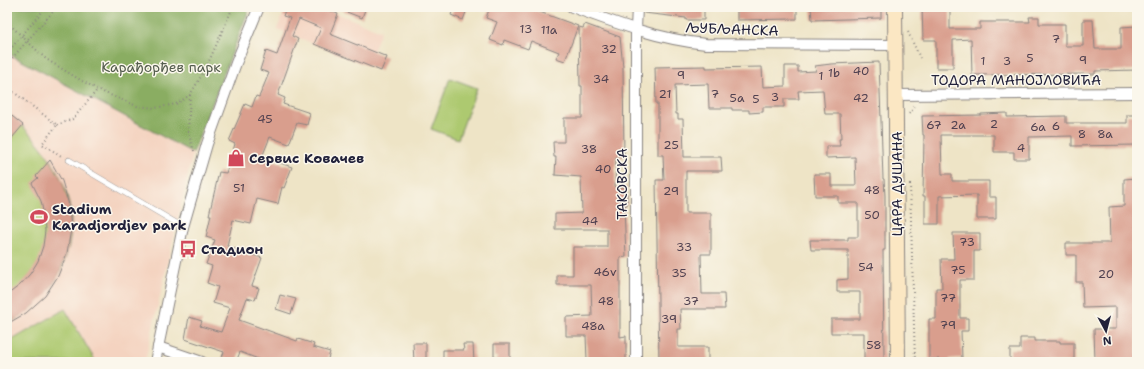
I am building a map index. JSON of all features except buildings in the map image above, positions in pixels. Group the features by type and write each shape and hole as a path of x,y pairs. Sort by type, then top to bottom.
{"street":[{"path":"155,362 183,227 199,171 236,63 259,7"},
{"name":"ЉУБЉАНСКА","path":"572,7 636,29 685,42 706,44 896,45"},
{"name":"ТАКОВСКА","path":"636,362 636,29 638,7"},
{"name":"ЦАРА ДУШАНА","path":"895,7 898,362"},
{"name":"ТОДОРА МАНОЈЛОВИЋА","path":"896,94 1137,93"},
{"path":"158,347 202,362"}],"lane":[{"path":"69,160 183,227"}],"path":[{"path":"7,53 46,7"},
{"path":"7,64 57,7"},
{"path":"7,22 46,58 98,89 137,106 155,108 176,104 190,95 206,68 233,7"},
{"path":"907,29 920,58"},
{"path":"7,87 57,125"},
{"path":"69,160 42,144 57,125 73,119 98,89"},
{"path":"190,95 188,132 199,171"},
{"path":"908,119 908,115 916,104"},
{"path":"910,182 915,362"}],"shaded area":[{"path":"286,7 321,7 381,31 373,52 387,57 381,71 277,29"},
{"path":"7,53 193,153 145,362 7,362"}],"green space":[{"name":"Карађорђев парк","path":"7,7 250,7 193,153 7,53"},
{"path":"450,78 477,88 458,139 431,129"},
{"name":"Stadium Karadjordjev park","path":"7,112 33,137 55,167 65,189 70,209 71,229 68,249 62,267 52,285 40,300 25,313 7,324"},
{"path":"65,309 96,362 7,362 7,343"}],"place":[{"name":"Сервис Ковачев","path":"236,158"},
{"name":"Stadium Karadjordjev park","path":"39,217"},
{"name":"Стадион","path":"188,249"}]}
